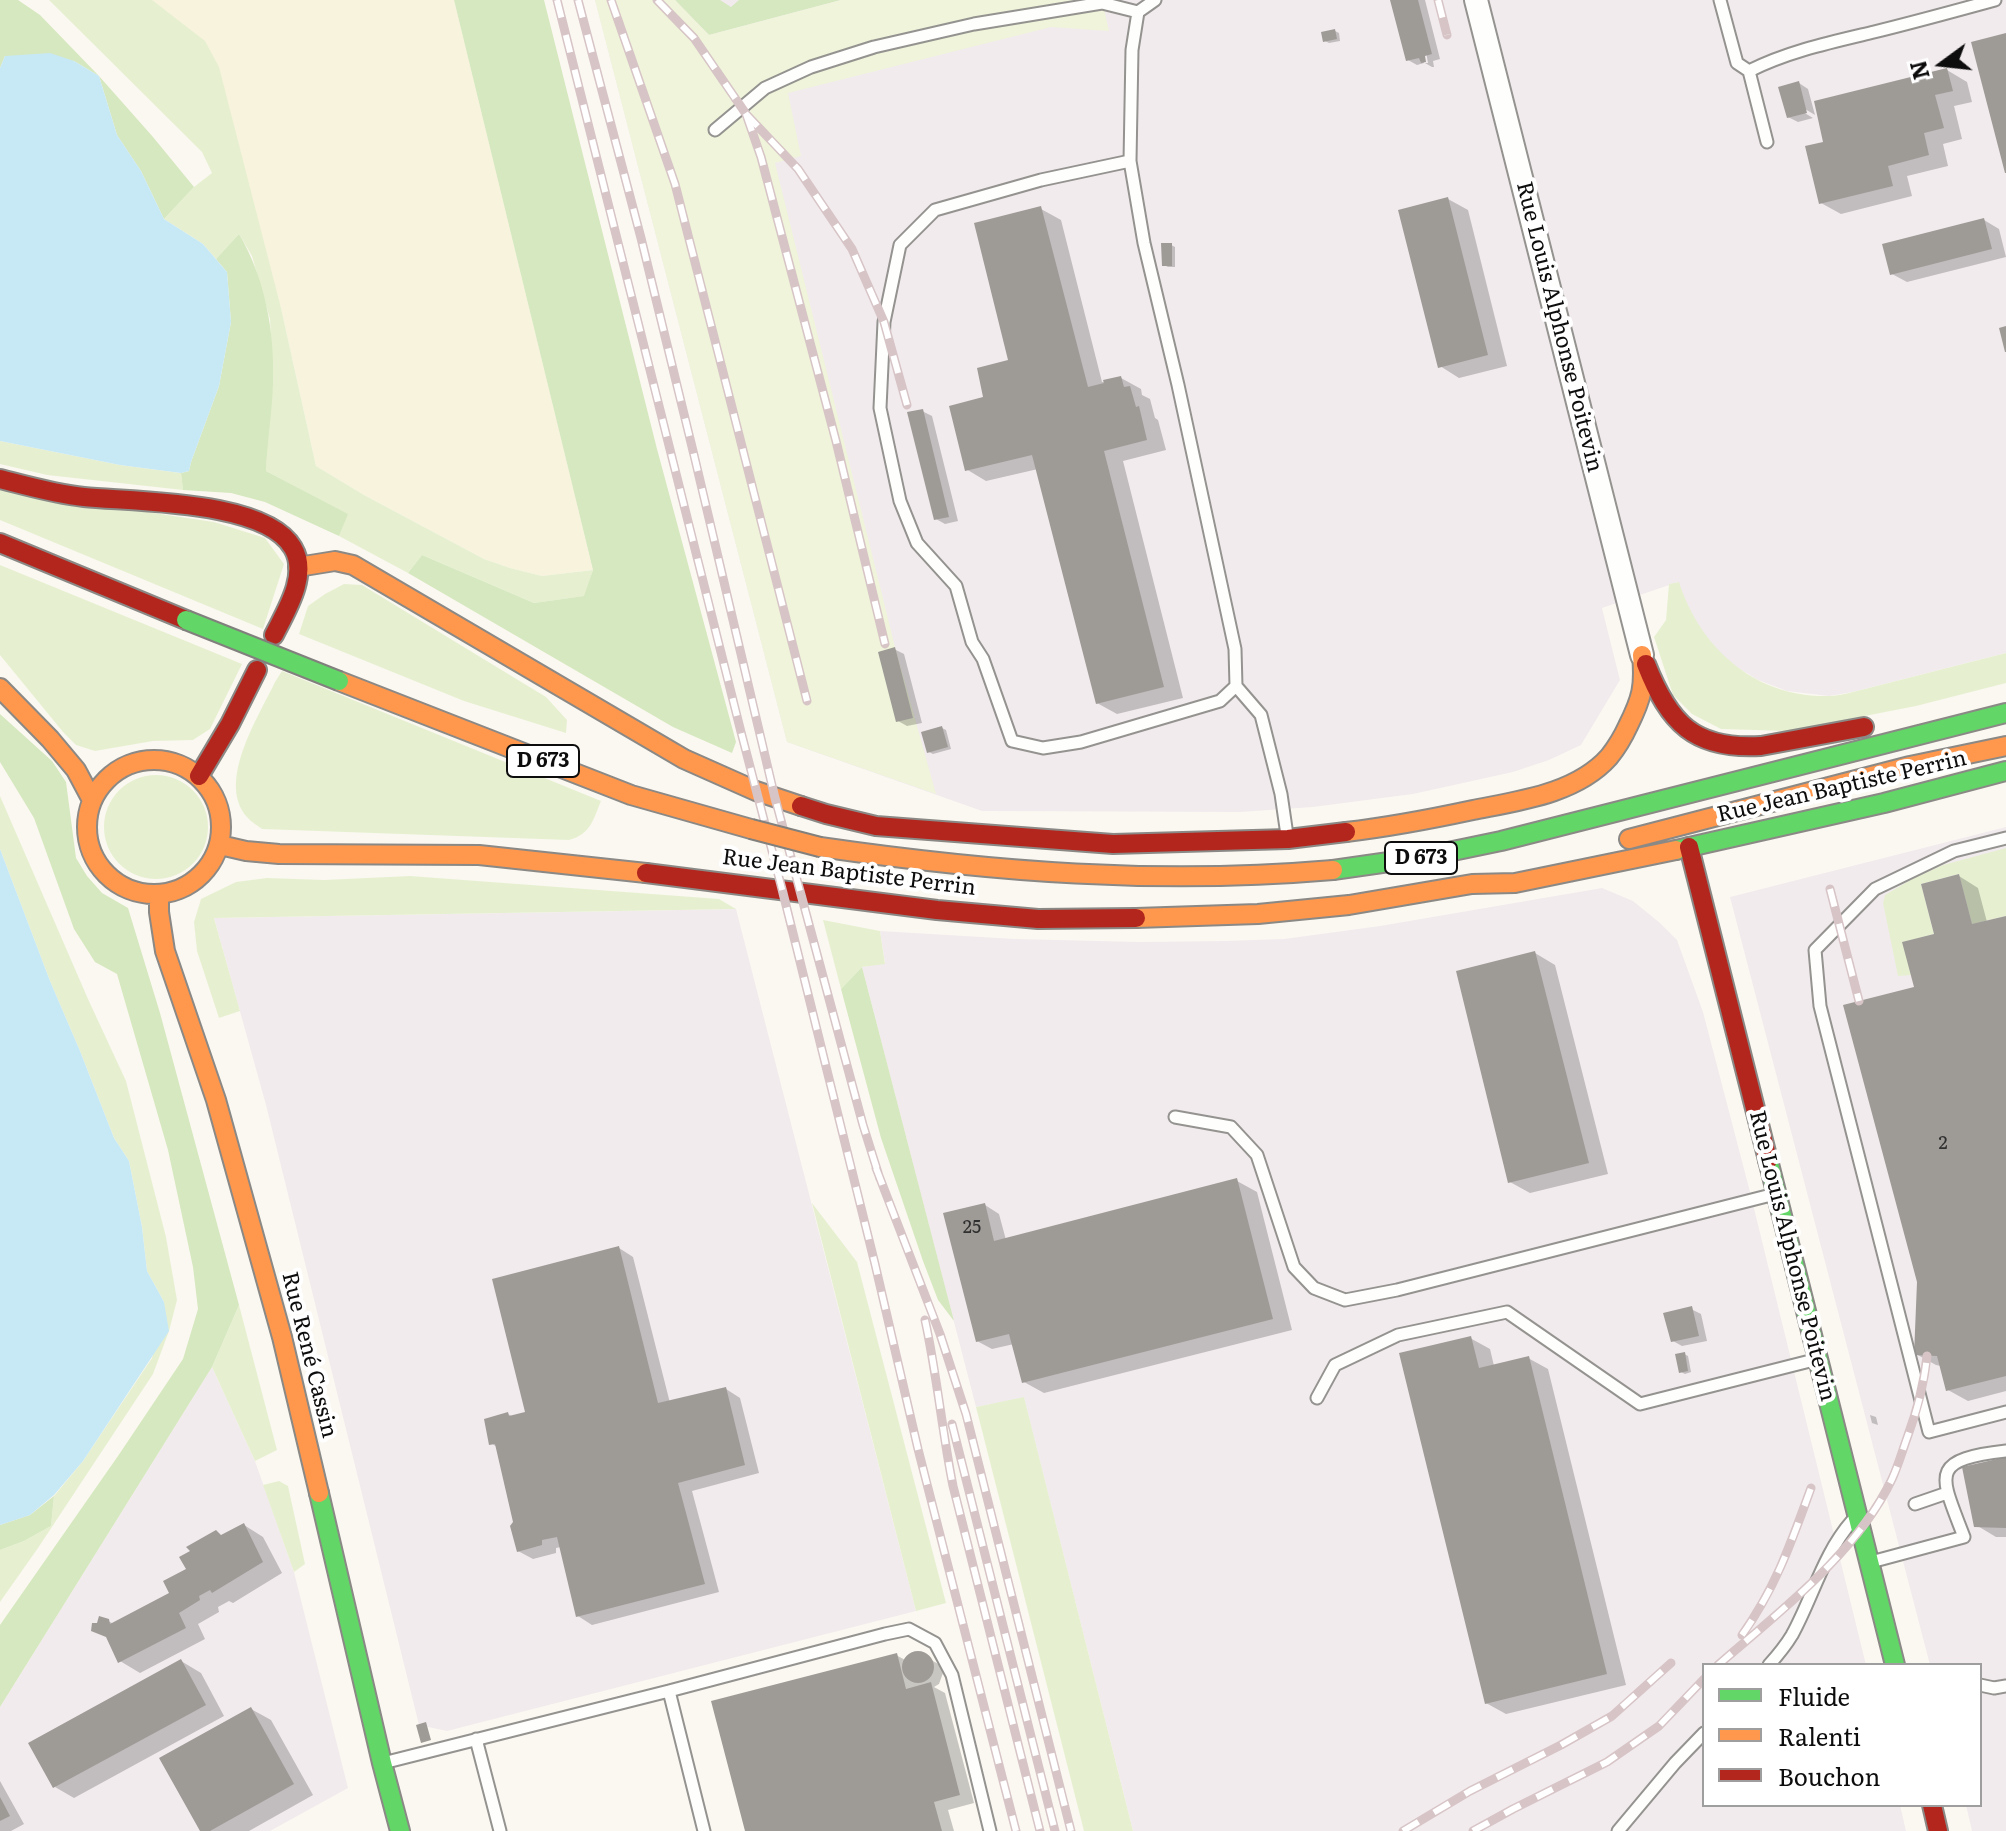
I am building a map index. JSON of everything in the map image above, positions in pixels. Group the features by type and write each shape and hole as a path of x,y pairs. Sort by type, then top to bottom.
{"main road":[{"path":"0,479 60,494 227,511 257,519 277,529 293,547 298,567 295,590 274,635"},
{"name":"D 673","path":"0,543 186,620 631,795 820,847 913,861 1070,875 1183,878 1259,876 1397,862 1577,823 2006,713"},
{"path":"298,567 335,561 353,565 684,759 756,791 826,814 876,826 1113,844 1288,839 1402,825 1522,800 1570,784 1607,759 1631,724 1643,691 1642,655"},
{"path":"1642,655 1667,708 1677,720 1711,742 1751,746 1881,723"},
{"path":"199,776 236,715 257,670"},
{"path":"0,688 76,770 92,800"},
{"path":"1928,714 2006,696"},
{"name":"Rue Jean Baptiste Perrin","path":"1472,884 1512,870 1910,766 2006,746"},
{"path":"161,759 181,764 199,776 214,796 222,820 220,845 211,864 197,880 179,890 159,895 139,893 121,886 105,874 94,857 88,839 87,819 92,800 104,782 120,769 139,761 161,759"},
{"name":"Rue Jean Baptiste Perrin","path":"220,845 279,854 479,855 937,910 1038,919 1258,914 1349,905 1472,884 1515,883 1835,816 2006,771"},
{"name":"Rue Jean Baptiste Perrin","path":"1689,847 1694,835 1819,803 1869,777"},
{"path":"1665,830 1689,847"},
{"name":"Rue Louis Alphonse Poitevin","path":"1689,847 1894,1663"},
{"name":"Rue René Cassin","path":"159,895 165,951 216,1100 282,1337 400,1831"},
{"path":"1932,1807 1938,1831"}],"street":[{"name":"Rue Louis Alphonse Poitevin","path":"1476,0 1642,655"}],"lane":[{"path":"1155,0 1138,12 1132,50 1130,161 1144,243 1235,649 1236,686 1261,715 1281,794 1288,839"},
{"path":"1720,0 1737,63 1749,71 1767,142"},
{"path":"1749,71 1802,50 1995,0"},
{"path":"715,130 765,88 811,67 874,47 974,24 1102,3 1138,12"},
{"path":"1130,161 1041,180 935,210 900,245 884,322 880,408 900,501 917,543 956,586 972,642 983,659 1012,741 1043,748 1081,742 1220,701 1236,686"},
{"path":"2006,838 1954,851 1875,889 1815,950 1820,1006 1929,1432 2006,1412"},
{"path":"1175,1117 1231,1127 1257,1155 1294,1267 1314,1288 1345,1300 1397,1290 1776,1194"},
{"path":"1317,1398 1335,1365 1398,1335 1507,1312 1640,1404 1818,1359"},
{"path":"1869,1563 1964,1537 1947,1493 1946,1473 1952,1463 2006,1451"},
{"path":"1915,1504 1947,1493"},
{"path":"1771,1663 1791,1637 1829,1553 1858,1515"},
{"path":"382,1763 909,1629 935,1643 952,1675 990,1831"},
{"path":"1982,1685 2006,1686"},
{"path":"669,1691 704,1831"},
{"path":"1618,1831 1702,1735"},
{"path":"476,1739 500,1831"}],"shaded area":[{"path":"152,0 454,0 593,570 542,576 484,559 316,466 281,308"},
{"path":"595,0 2006,0 2006,653 1853,692 1829,696 1787,691 1758,680 1715,649 1686,604 1678,582 1602,608 1620,680 1581,745 1513,772 1413,794 1313,807 1240,812 982,811 787,742"},
{"path":"2006,827 2006,1831 1972,1831 1966,1807 1982,1807 1982,1663 1929,1663 1730,897"},
{"path":"1602,888 1633,901 1677,940 1703,1012 1749,1188 1866,1663 1702,1663 1702,1807 1900,1807 1906,1831 1133,1831 1024,1398 976,1407 862,967 885,963 880,931 1140,942 1284,939"},
{"path":"736,909 916,1611 447,1731 419,1725 266,1105 214,918"},
{"path":"212,1367 255,1461 294,1572 348,1788 270,1831 0,1831 0,1707"}],"green space":[{"path":"0,0 18,0 40,15 99,76 74,61 5,56 0,68"},
{"path":"49,0 152,0 205,41 219,67 281,308 316,466 484,559 542,576 593,570 585,596 534,603 422,555 408,573 339,536 347,514 266,471 273,383 270,319 252,256 239,234 216,259 203,244 164,219 212,173 202,152"},
{"path":"454,0 544,0 657,449 736,742 732,753 673,727 408,573 422,555 534,603 584,596 593,570"},
{"path":"595,0 675,0 709,35 841,0 1102,0 1109,31 1051,27 788,93 801,156 775,163 895,647 936,794 787,742"},
{"path":"675,0 720,0 731,7 739,0 841,0 709,35"},
{"path":"99,76 194,187 164,219 141,171 117,135"},
{"path":"239,234 256,269 270,325 273,384 266,471 348,514 339,536 265,502 231,493 183,490 181,473 189,471 219,386 231,322 227,272 216,259"},
{"path":"0,441 120,465 181,473 183,490 47,475 0,464"},
{"path":"0,490 214,522 265,538 284,564 263,629 0,520"},
{"path":"0,565 242,664 210,729 193,740 153,741 95,751 76,745 0,655"},
{"path":"1679,582 1688,606 1716,648 1755,678 1777,688 1802,694 1837,695 2006,653 2006,683 1916,706 1788,731 1721,729 1692,714 1673,695 1654,637 1666,620 1669,584"},
{"path":"344,584 362,585 546,697 567,720 566,733 464,701 299,634 308,606"},
{"path":"282,671 601,801 593,820 587,830 569,840 262,829 247,817 239,803 236,786 238,768 251,730"},
{"path":"0,714 52,761 66,782 76,858 102,893 128,908 160,1013 239,1305 212,1367 0,1707 0,1625 183,1359 198,1309 193,1267 168,1150 117,974 95,962 74,929 34,818 0,762"},
{"path":"156,775 176,779 193,790 204,807 208,827 204,847 193,864 176,875 156,879 136,875 119,864 108,847 104,827 108,807 119,790 136,779"},
{"path":"0,796 126,1081 166,1237 177,1300 153,1374 38,1548 0,1602 0,1550 51,1526 54,1496 83,1461 152,1358 164,1302 147,1271 129,1161 114,1138 0,849"},
{"path":"2006,848 2006,916 1972,924 1959,874 1921,884 1934,934 1903,942 1911,975 1898,976 1883,903 1885,895 1943,865"},
{"path":"410,876 719,899 736,909 214,918 240,1011 219,1018 197,951 194,922 201,899 236,882 267,878 324,880"},
{"path":"823,920 880,931 885,964 862,967 841,989"},
{"path":"862,967 954,1321 938,1300 881,1138 841,989"},
{"path":"812,1203 857,1262 946,1603 916,1611"},
{"path":"239,1305 277,1450 255,1461 212,1367"},
{"path":"1024,1397 1133,1831 1084,1831 976,1407"},
{"path":"279,1481 288,1486 305,1564 294,1572 263,1485"},
{"path":"54,1496 51,1526 0,1550 0,1525 30,1515"}],"water":[{"path":"50,53 74,61 99,76 117,135 141,171 164,219 203,244 227,272 231,322 219,386 189,471 181,473 120,465 0,441 0,68 5,56"},
{"path":"0,849 114,1138 129,1161 147,1271 164,1302 169,1331 83,1461 54,1495 30,1515 0,1525"}],"building":[{"path":"1390,0 1418,0 1432,54 1425,56 1426,62 1421,63 1419,58 1406,61"},
{"path":"1335,29 1337,39 1323,42 1321,32"},
{"path":"2006,33 2006,173 2005,173 1971,42"},
{"path":"1947,68 1953,91 1935,95 1944,128 1924,133 1929,155 1888,166 1893,186 1819,204 1805,146 1823,142 1814,101"},
{"path":"1799,81 1807,113 1787,118 1778,87"},
{"path":"1448,197 1488,355 1438,368 1398,210"},
{"path":"1041,206 1088,387 1121,376 1124,387 1130,386 1136,407 1139,406 1147,440 1104,451 1164,687 1096,704 1032,455 965,471 949,406 983,397 977,368 1008,360 974,223"},
{"path":"1984,218 1992,249 1890,275 1882,244"},
{"path":"1161,243 1172,243 1172,266 1162,266"},
{"path":"2006,326 2006,352 2005,352 1999,328"},
{"path":"923,409 949,517 934,520 907,412"},
{"path":"895,647 913,718 896,722 878,652"},
{"path":"942,726 948,747 927,753 921,732"},
{"path":"1959,874 1972,924 2006,916 2006,1376 1946,1391 1937,1356 1914,1355 1917,1282 1843,1005 1914,987 1902,942 1934,934 1921,884"},
{"path":"1535,951 1589,1163 1508,1183 1456,971"},
{"path":"1237,1178 1273,1319 1022,1383 1009,1334 976,1342 943,1213 985,1203 994,1241"},
{"path":"619,1246 658,1403 726,1387 745,1465 678,1483 705,1584 576,1617 557,1537 542,1540 542,1545 517,1552 495,1444 489,1445 484,1419 508,1412 509,1416 525,1412 492,1279"},
{"path":"1692,1306 1699,1336 1671,1342 1663,1313"},
{"path":"1471,1336 1479,1368 1529,1356 1607,1674 1485,1704 1399,1353"},
{"path":"1685,1352 1688,1371 1679,1373 1675,1354"},
{"path":"2006,1457 2006,1528 1974,1527 1962,1467"},
{"path":"244,1523 263,1562 212,1593 210,1590 199,1596 200,1600 179,1613 186,1628 118,1663 106,1637 91,1631 92,1623 97,1623 99,1616 109,1619 110,1624 169,1593 163,1581 186,1569 179,1557 190,1551 186,1547 216,1530 221,1535"},
{"path":"918,1651 929,1656 934,1667 929,1678 918,1683 907,1678 902,1667 907,1656"},
{"path":"897,1653 906,1689 931,1682 960,1795 934,1802 942,1831 745,1831 711,1701"},
{"path":"181,1659 206,1705 53,1788 28,1743"},
{"path":"251,1707 294,1784 210,1831 200,1831 159,1758"},
{"path":"426,1722 431,1740 421,1743 416,1725"},
{"path":"0,1797 10,1816 0,1821"}],"railway":[{"path":"557,0 1016,1831"},
{"path":"578,0 641,238 775,798 880,1179"},
{"path":"611,0 675,184 807,701"},
{"path":"657,0 694,38 746,114 798,169 852,249 884,322 907,405"},
{"path":"1438,0 1447,35"},
{"path":"746,114 761,157 836,441 885,644"},
{"path":"1830,889 1859,1001"},
{"path":"876,1168 940,1334 966,1414 1071,1831"},
{"path":"925,1320 953,1486 1040,1831"},
{"path":"1720,1663 1815,1580 1859,1532 1877,1506 1894,1474 1911,1428 1927,1356"},
{"path":"952,1424 1055,1831"},
{"path":"1742,1635 1774,1582 1811,1488"},
{"path":"1403,1831 1470,1791 1612,1716 1671,1663"},
{"path":"1473,1831 1607,1762 1659,1726 1702,1681"}],"traffic: fast":[{"path":"186,620 339,681"},
{"path":"1333,870 1424,857 1501,841 2006,713"},
{"path":"1676,850 1884,803 2006,771"},
{"path":"1768,1160 1894,1663"},
{"path":"319,1493 400,1831"}],"traffic: slow":[{"path":"298,567 335,561 353,565 684,759 756,791 801,806"},
{"path":"1346,832 1527,799 1580,780 1609,757 1626,730 1641,692 1642,655"},
{"path":"339,681 631,795 751,829"},
{"path":"0,688 76,770 92,800"},
{"path":"1629,839 1910,766 2006,746"},
{"path":"154,760 180,765 201,780 216,801 221,827 216,853 201,874 180,889 154,894 128,889 107,874 92,853 87,827 92,801 107,780 128,765 154,760"},
{"path":"751,829 820,847"},
{"path":"220,845 279,854 479,855 646,873"},
{"path":"820,847 1076,874 1203,876 1333,870"},
{"path":"1136,918 1258,914 1349,905 1472,884 1515,883 1676,850"},
{"path":"159,895 165,951 216,1100 282,1337 319,1493"}],"traffic: jam":[{"path":"0,479 73,496 197,506 256,520 278,532 293,548 298,570 290,604 274,635"},
{"path":"0,543 186,620"},
{"path":"1646,664 1664,702 1675,717 1687,729 1718,743 1761,746 1864,727"},
{"path":"199,776 257,670"},
{"path":"801,806 876,826 1113,844 1288,839 1346,832"},
{"path":"1689,847 1768,1160"},
{"path":"646,873 937,910 1038,919 1136,918"},
{"path":"1932,1807 1938,1831"}]}
